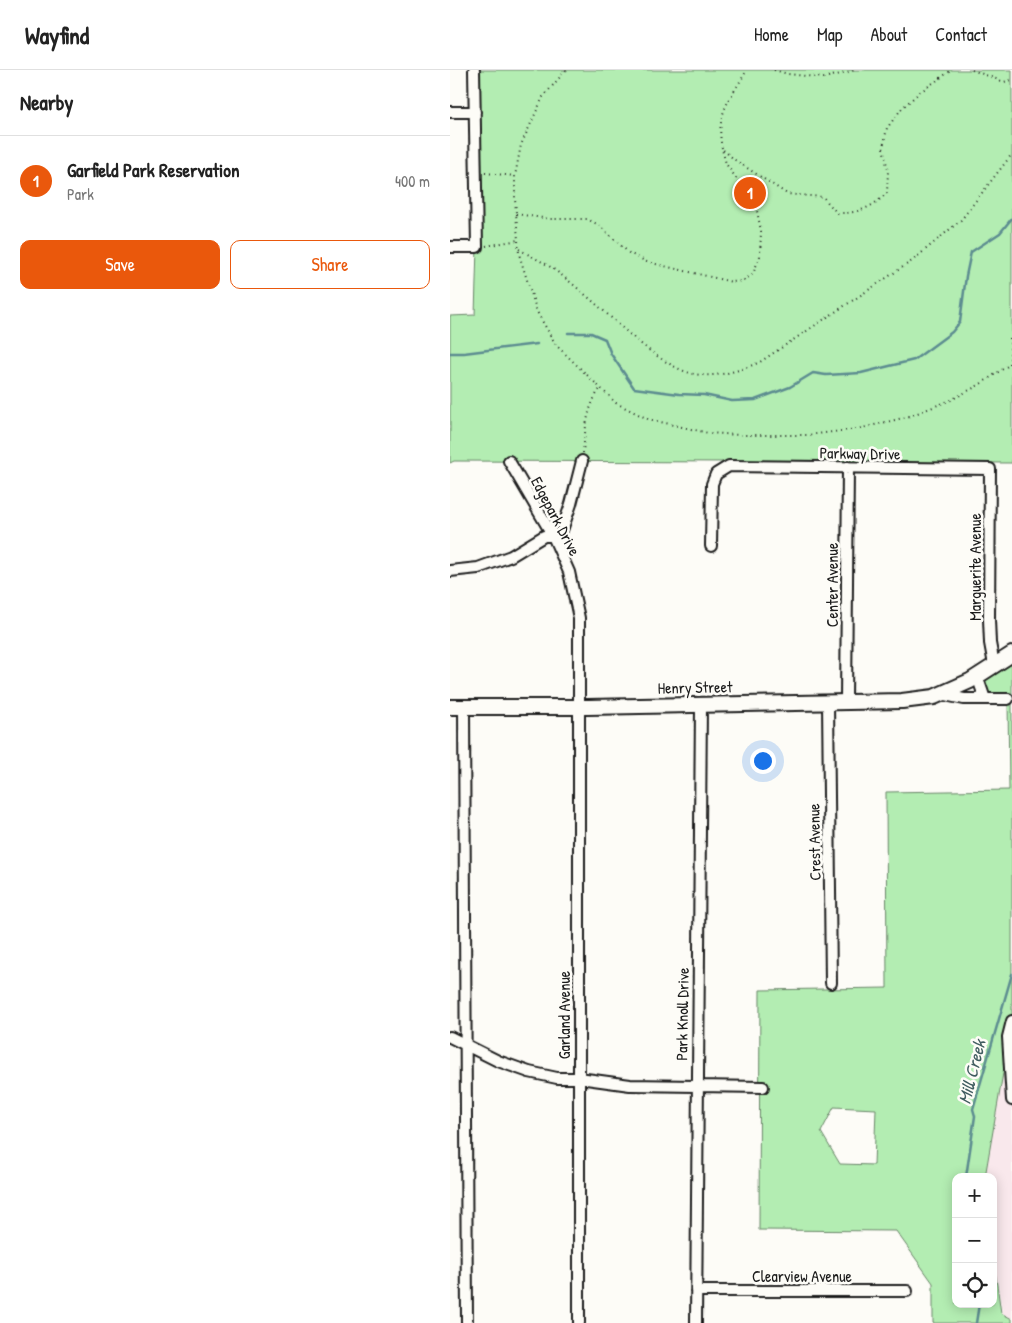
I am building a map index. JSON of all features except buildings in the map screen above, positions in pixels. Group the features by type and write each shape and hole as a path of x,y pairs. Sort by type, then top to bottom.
{"street":[{"path":"450,247 477,247 474,70"},
{"path":"450,112 475,112"},
{"name":"Edgepark Drive","path":"509,461 553,536 569,572 579,618 579,707"},
{"path":"450,571 478,568 511,556 544,536 560,536 571,504 582,461"},
{"name":"Parkway Drive","path":"711,546 712,484 716,474 729,466 990,469"},
{"name":"Center Avenue","path":"846,702 848,467"},
{"name":"Marguerite Avenue","path":"990,469 989,619 990,643 994,665"},
{"name":"Henry Street","path":"450,707 579,707 902,701 934,697 977,676 1012,654"},
{"path":"977,676 985,699"},
{"name":"Henry Street","path":"940,694 964,699 1008,699"},
{"name":"Crest Avenue","path":"828,702 831,982"},
{"name":"Park Knoll Drive","path":"696,1323 696,1087 701,705"},
{"path":"464,707 467,1323"},
{"name":"Garland Avenue","path":"579,707 579,1323"},
{"path":"1012,1021 1008,1037 1012,1100"},
{"path":"450,1037 498,1062 529,1072 558,1078 579,1078 630,1085 763,1087"},
{"name":"Clearview Avenue","path":"696,1291 907,1291"}],"path":[{"path":"566,70 544,97 521,145 515,176 514,199 519,249 537,312 556,345 616,403 648,419 708,433 808,435 858,429 907,417 951,400 979,385 1011,363 1010,338 1012,335"},
{"path":"516,214 550,219 587,219 599,226 629,253 647,262 732,282 742,281 753,274 760,256 761,231 752,200 726,164 719,133 722,114 747,70"},
{"path":"774,70 788,74 824,78 857,70"},
{"path":"722,149 735,160 787,194 822,197 837,213 853,213 876,204 887,193 888,171 883,148 886,128 902,108 920,92 952,70"},
{"path":"972,70 1004,82 1012,80"},
{"path":"519,249 549,266 618,326 670,365 696,374 716,375 742,370 760,362 912,260 961,220 1012,154"},
{"path":"476,172 515,176"},
{"path":"477,247 501,245 518,240"},
{"path":"582,461 586,426 594,396 600,388"}],"shaded area":[{"path":"1012,1021 1012,1319 1002,1313 997,1281 997,1173 986,1173"}],"green space":[{"path":"474,70 1012,70 1012,463 454,461 450,463 450,316 475,315 477,247"},
{"path":"1012,654 1012,1021 986,1173 952,1173 952,1308 997,1308 997,1284 1001,1313 1012,1319 1012,1323 933,1323 933,1283 896,1231 759,1230 760,990 887,988 886,792 1009,790 1008,699 985,699 977,676","holes":["834,1107 876,1109 874,1165 840,1164 821,1132"]}],"waterway":[{"path":"568,333 591,333 605,339 611,354 634,388 704,395 732,401 755,400 790,387 813,373 826,375 861,373 914,360 952,332 960,322 971,252 1000,233 1012,218"},
{"path":"450,353 537,344"},
{"name":"Mill Creek","path":"967,1173 975,1116 973,1109 1012,974"},
{"name":"Mill Creek","path":"976,1323 978,1308"}],"place":[{"name":"Garfield Park Reservation","path":"750,193"}]}
